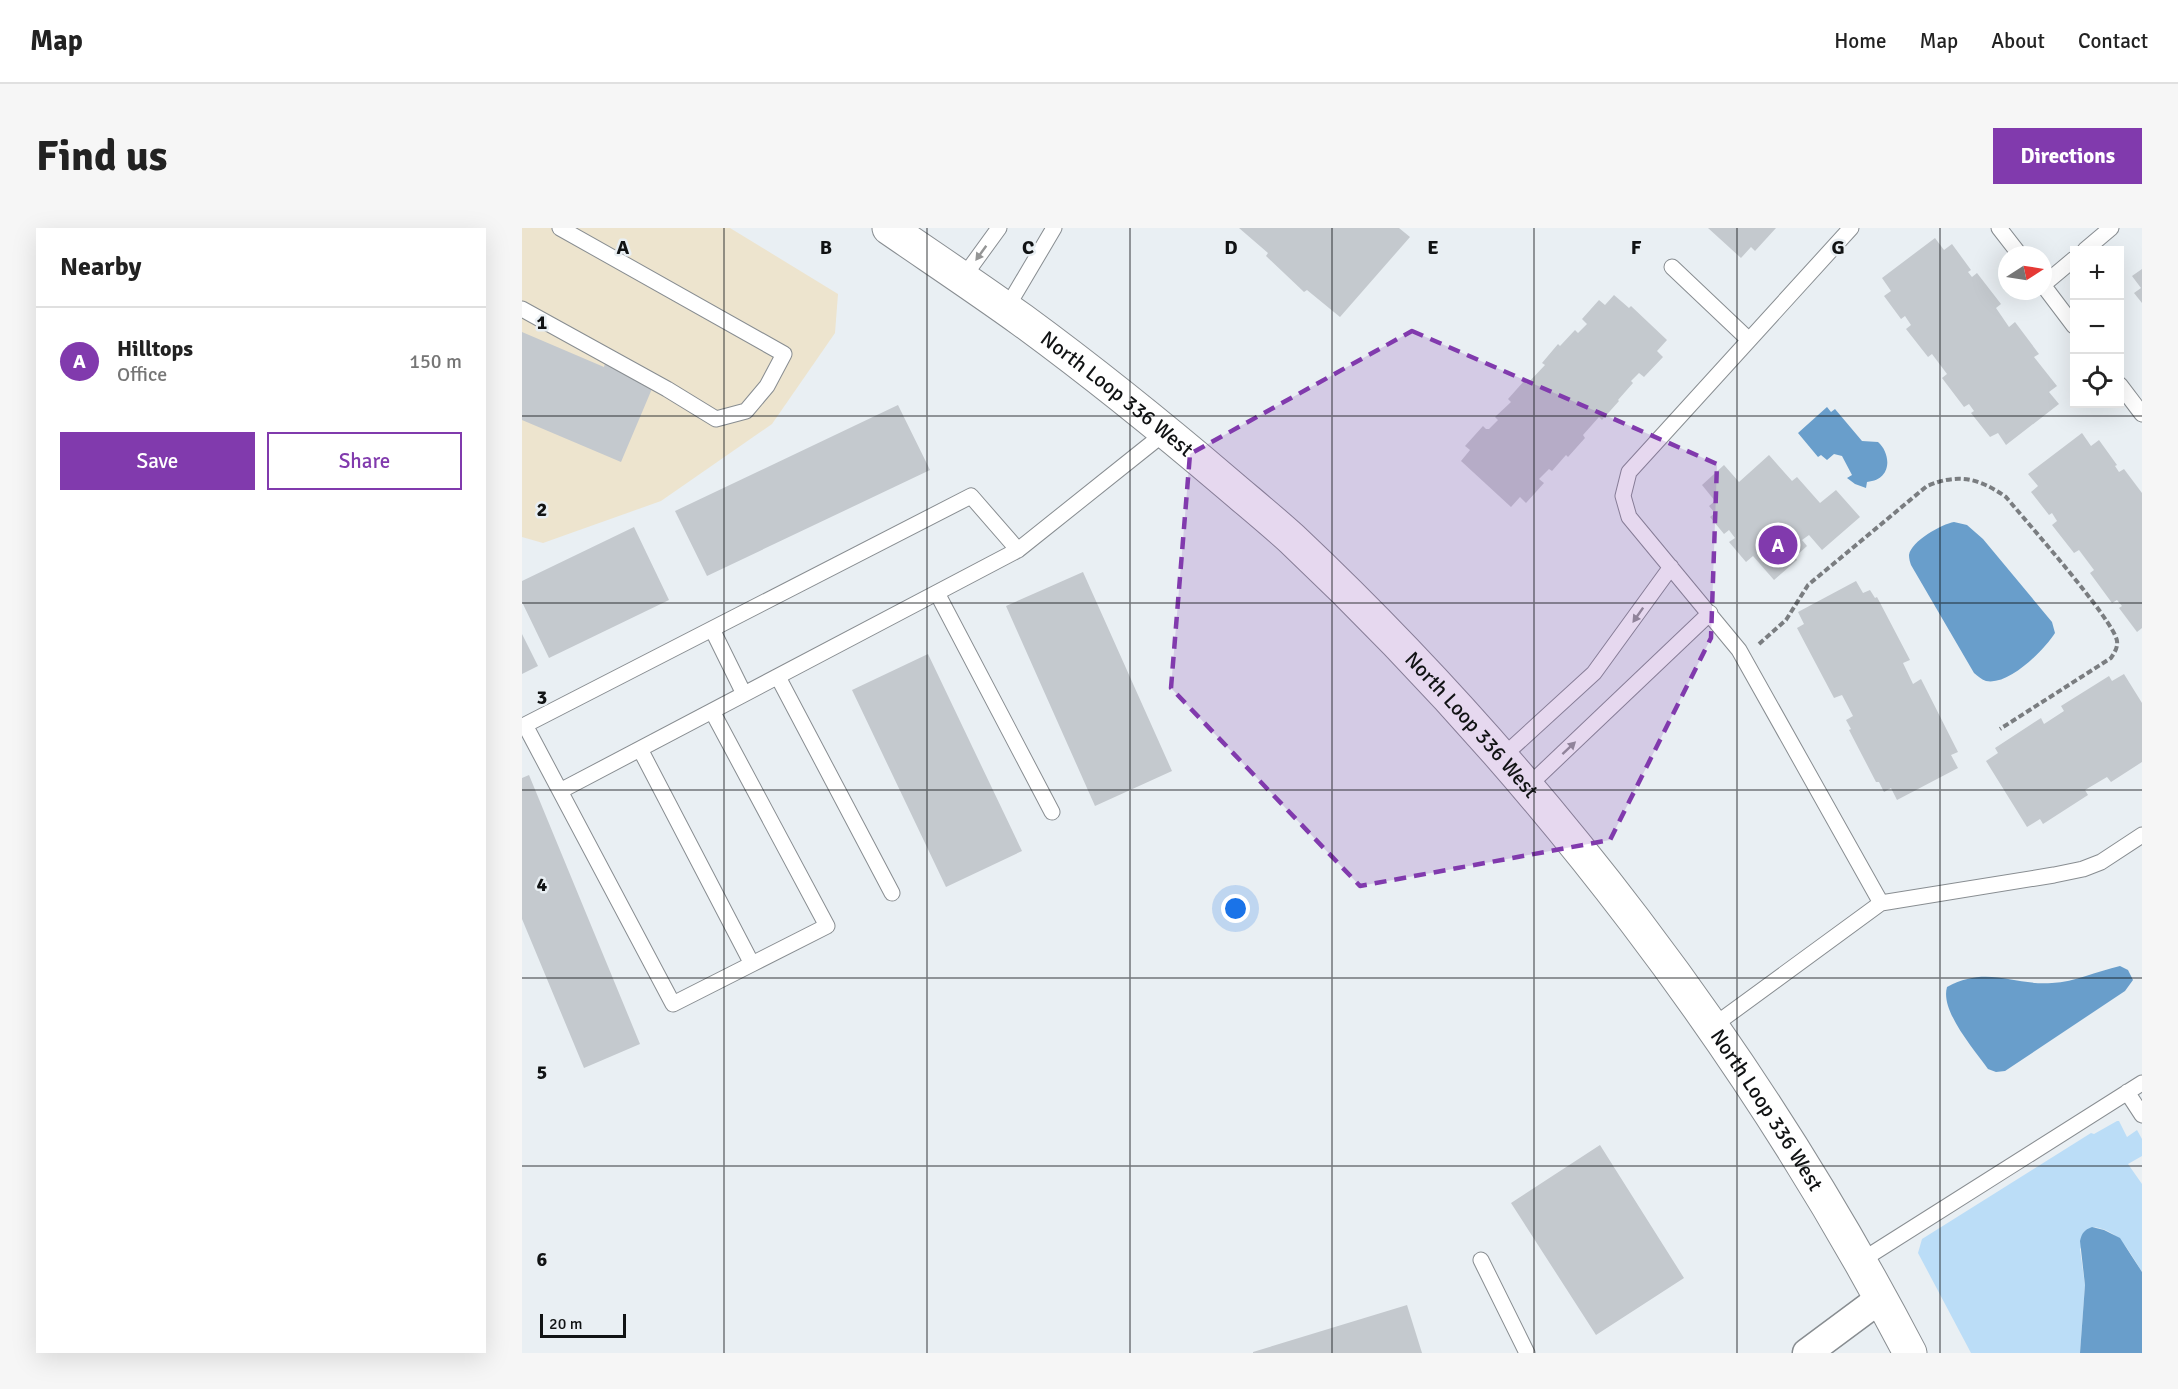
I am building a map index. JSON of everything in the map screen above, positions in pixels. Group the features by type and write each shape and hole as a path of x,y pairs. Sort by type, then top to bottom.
{"main road":[{"name":"North Loop 336 West","path":"890,228 1006,309 1167,431 1290,538 1401,647 1501,758 1614,894 1713,1026 1793,1151 1881,1298 1910,1353"}],"street":[{"path":"1807,1353 1881,1298"}],"lane":[{"path":"522,309 668,389 716,419 746,411 767,386 784,354 560,228"},
{"path":"962,279 999,228"},
{"path":"1006,309 1054,228"},
{"path":"1851,228 1629,472 1623,496 1629,517 1710,613 1743,658 1881,903"},
{"path":"1999,228 2013,246"},
{"path":"2090,246 2111,228"},
{"path":"2052,277 2070,262"},
{"path":"1672,267 1749,340"},
{"path":"2052,297 2070,321"},
{"path":"2124,390 2142,414"},
{"path":"560,791 1018,550 1167,431"},
{"path":"712,711 827,926 673,1004 525,725 971,496 1018,550"},
{"path":"1501,758 1594,673 1671,567"},
{"path":"937,593 1052,812"},
{"path":"1526,788 1710,613"},
{"path":"712,629 744,694"},
{"path":"778,677 892,893"},
{"path":"640,749 752,964"},
{"path":"1713,1026 1881,903 2083,869 2101,862 2142,835"},
{"path":"1859,1262 2142,1083"},
{"path":"2127,1092 2142,1115"},
{"path":"1480,1260 1527,1353"}],"path":[{"path":"1743,658 1786,620 1808,585 1928,486 1943,479 1974,480 1990,485 2006,497 2094,604 2117,641 2116,651 2111,658 2000,729"}],"highlighted area":[{"path":"1412,331 1717,464 1711,638 1610,840 1360,886 1171,688 1190,454"}],"shaded area":[{"path":"522,228 730,228 838,294 835,333 772,424 661,501 543,543 522,537"},
{"path":"2117,1121 2127,1137 2137,1130 2142,1139 2142,1156 2128,1164 2142,1184 2142,1272 2122,1242 2109,1232 2092,1227 2080,1249 2085,1285 2080,1353 1971,1353 1918,1253 1922,1239 2091,1133 2094,1134"}],"water":[{"path":"1827,407 1831,412 1835,409 1862,441 1878,442 1885,453 1887,465 1885,471 1882,476 1867,482 1866,488 1847,478 1852,475 1842,456 1834,454 1827,460 1821,455 1818,457 1798,433"},
{"path":"1954,522 1967,525 1983,539 2052,622 2055,633 2025,665 2005,678 1995,681 1984,680 1974,673 1910,562 1909,555 1915,544 1942,526"},
{"path":"2120,966 2128,970 2133,980 2125,991 2005,1071 1996,1072 1988,1069 1967,1041 1948,1007 1947,987 1962,981 1988,977 2052,983 2069,981"},
{"path":"2092,1227 2120,1238 2142,1272 2142,1353 2080,1353 2085,1285 2080,1241 2084,1232"}],"building":[{"path":"1239,228 1399,228 1410,237 1340,317 1307,290 1304,292 1266,256 1268,253"},
{"path":"1708,228 1776,228 1755,251 1751,247 1741,258"},
{"path":"1935,238 1944,250 1952,244 1971,270 1968,272 1972,277 1977,273 2001,304 1996,308 2009,327 2015,322 2039,354 2034,357 2057,386 2049,392 2059,404 2006,445 1998,433 1990,437 1971,413 1974,411 1969,404 1964,407 1942,378 1947,374 1932,354 1928,357 1906,329 1911,325 1905,316 1901,319 1884,296 1891,291 1882,278"},
{"path":"2142,269 2142,303 2134,293 2141,288 2132,276"},
{"path":"1614,295 1629,308 1631,306 1667,340 1657,351 1663,357 1644,377 1639,373 1631,381 1633,383 1619,401 1602,420 1599,417 1568,457 1566,455 1552,471 1549,469 1539,479 1544,483 1526,503 1520,497 1511,507 1461,461 1470,450 1465,446 1483,426 1489,429 1498,420 1495,417 1511,402 1508,399 1524,381 1527,384 1545,365 1542,363 1558,344 1560,346 1575,330 1578,333 1587,324 1582,319 1599,300 1605,305"},
{"path":"522,332 604,367 605,363 654,384 621,462 522,420"},
{"path":"898,405 930,470 707,576 675,511"},
{"path":"2082,433 2091,446 2099,440 2117,465 2115,466 2119,472 2124,469 2142,493 2142,628 2137,632 2119,608 2122,606 2117,600 2112,603 2090,573 2094,570 2079,550 2074,553 2052,525 2057,521 2052,513 2049,515 2031,492 2038,486 2028,474"},
{"path":"1769,455 1792,481 1797,477 1820,503 1836,490 1860,517 1822,550 1809,535 1802,540 1807,546 1795,557 1797,560 1774,580 1753,556 1746,562 1729,542 1735,538 1729,530 1724,534 1710,517 1715,513 1709,506 1715,501 1702,485 1724,465 1739,482"},
{"path":"634,527 669,600 549,658 522,602 522,581"},
{"path":"1083,572 1172,771 1095,806 1006,606"},
{"path":"1856,581 1863,593 1870,590 1875,598 1877,597 1910,660 1903,663 1913,684 1921,679 1958,752 1951,755 1958,768 1897,800 1891,788 1884,792 1879,782 1876,782 1849,730 1851,729 1846,720 1853,716 1842,695 1834,698 1797,628 1804,624 1798,612"},
{"path":"522,634 538,666 522,674"},
{"path":"928,654 1022,851 946,887 852,690"},
{"path":"2124,674 2142,703 2142,762 2111,782 2107,777 2085,790 2088,795 2043,824 2040,819 2027,827 1986,761 1998,753 1995,748 2041,718 2044,724 2064,711 2061,706 2109,676 2112,681"},
{"path":"529,775 640,1044 584,1068 522,919 522,778"},
{"path":"1600,1145 1684,1278 1596,1335 1511,1203"},
{"path":"1407,1305 1422,1353 1253,1353 1253,1352"}],"place":[{"name":"Hilltops","path":"1778,545"}]}
